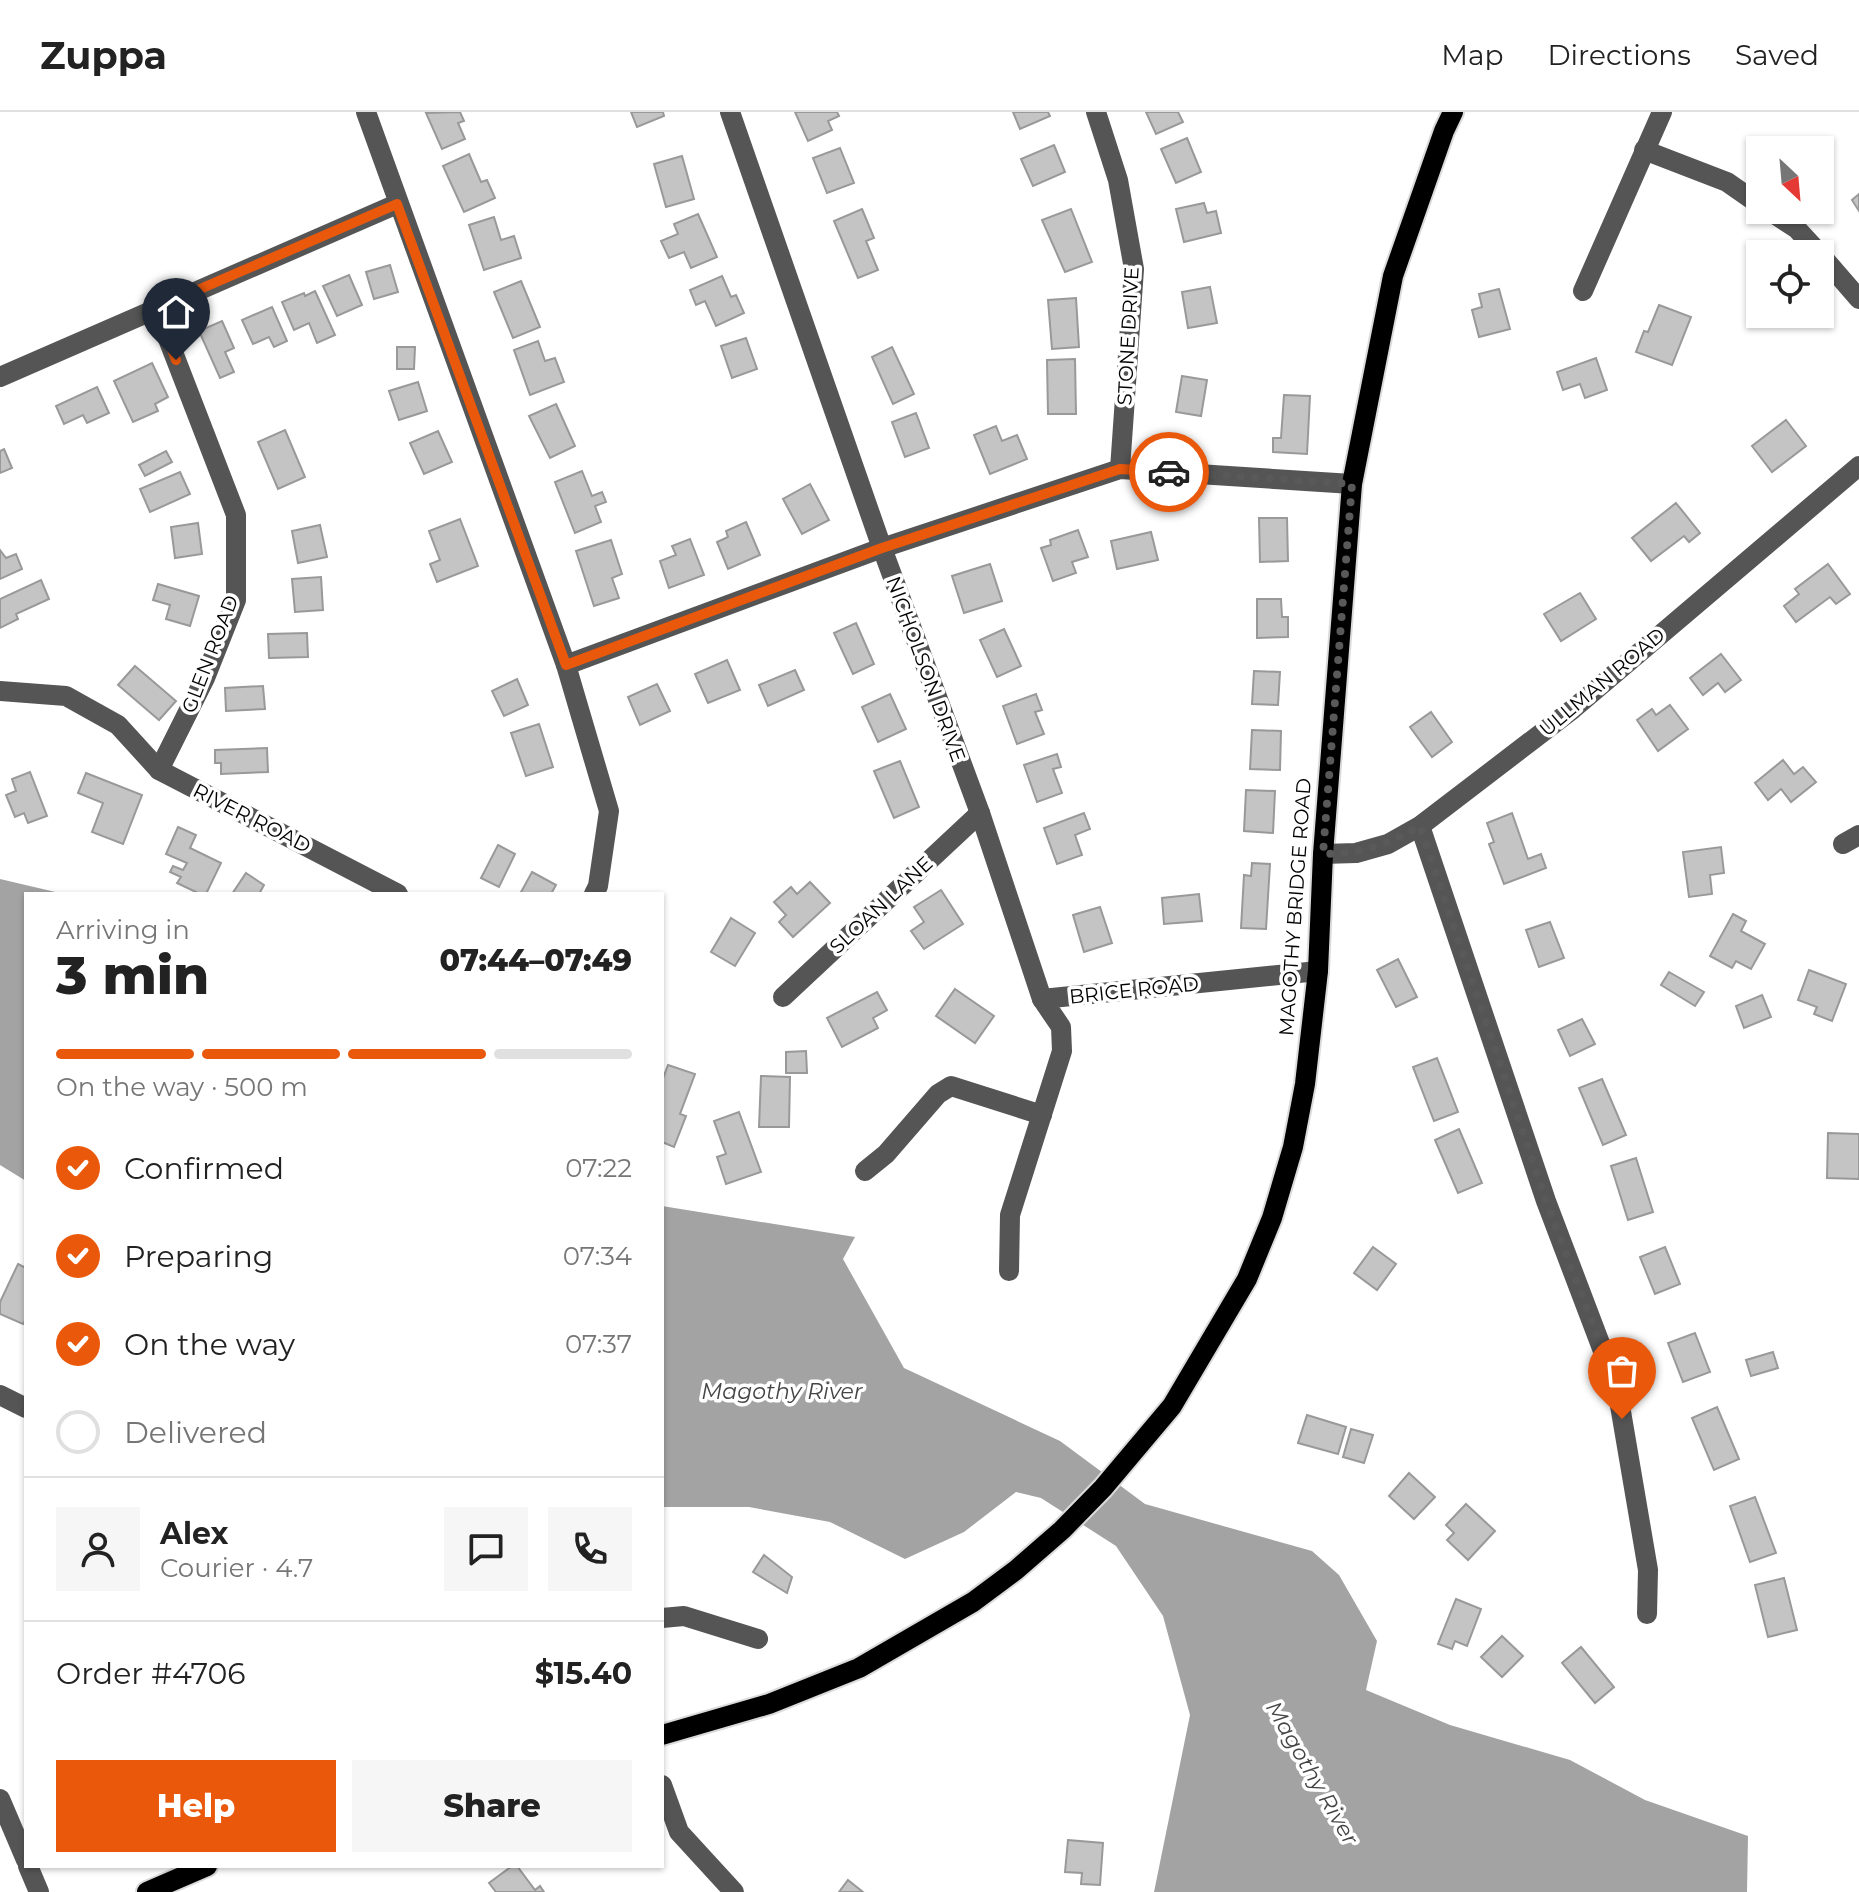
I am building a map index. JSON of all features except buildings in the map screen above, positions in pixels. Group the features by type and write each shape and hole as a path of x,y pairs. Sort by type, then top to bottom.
{"main road":[{"name":"MAGOTHY BRIDGE ROAD","path":"664,1734 769,1704 859,1668 973,1602 1016,1570 1062,1530 1172,1406 1247,1279 1272,1218 1293,1147 1305,1084 1318,971 1323,854 1352,484 1393,276 1453,112"},
{"path":"160,1889 203,1868"}],"street":[{"path":"366,112 566,665 609,811 595,892"},
{"name":"NICHOLSON DRIVE","path":"730,112 882,548 980,813 1042,999"},
{"name":"STONE DRIVE","path":"1096,112 1118,180 1134,269 1120,469"},
{"path":"1583,291 1662,112"},
{"path":"1644,150 1727,182 1746,195"},
{"path":"0,377 397,204"},
{"path":"1789,224 1807,240"},
{"path":"1834,270 1859,299"},
{"name":"GLEN ROAD","path":"156,308 236,515 236,600 205,678 159,770"},
{"name":"ULLMAN ROAD","path":"1323,854 1356,853 1388,844 1420,826 1573,709 1859,466"},
{"path":"566,665 882,548 1120,469 1352,484"},
{"name":"RIVER ROAD","path":"0,691 66,696 118,725 159,770 394,892"},
{"name":"SLOAN LANE","path":"783,997 980,813"},
{"path":"1420,826 1546,1201 1617,1388 1648,1570 1647,1614"},
{"name":"BRICE ROAD","path":"1009,1271 1010,1215 1062,1051 1061,1027 1042,999 1318,971"},
{"path":"865,1171 886,1154 938,1094 951,1086 1042,1115"},
{"path":"0,1395 24,1407"},
{"path":"664,1618 684,1616 758,1639"},
{"path":"664,1791 679,1832 734,1892"},
{"path":"0,1799 24,1855"},
{"path":"29,1868 39,1892"}],"water":[{"path":"0,879 55,892 24,892 24,1180 0,1165"},
{"name":"Magothy River","path":"664,1206 855,1237 843,1259 904,1368 1060,1441 1145,1504 1312,1551 1339,1575 1377,1641 1366,1690 1450,1725 1570,1760 1645,1800 1748,1836 1747,1892 1154,1892 1190,1715 1163,1616 1116,1546 1041,1498 1016,1492 964,1532 905,1559 830,1522 749,1507 664,1507"}],"way so far":[{"path":"1169,472 1352,484 1323,854 1356,853 1388,844 1420,826 1546,1201 1617,1388 1622,1419"}],"route":[{"path":"176,360 156,308 397,204 566,665 882,548 1120,469 1169,472"}]}
